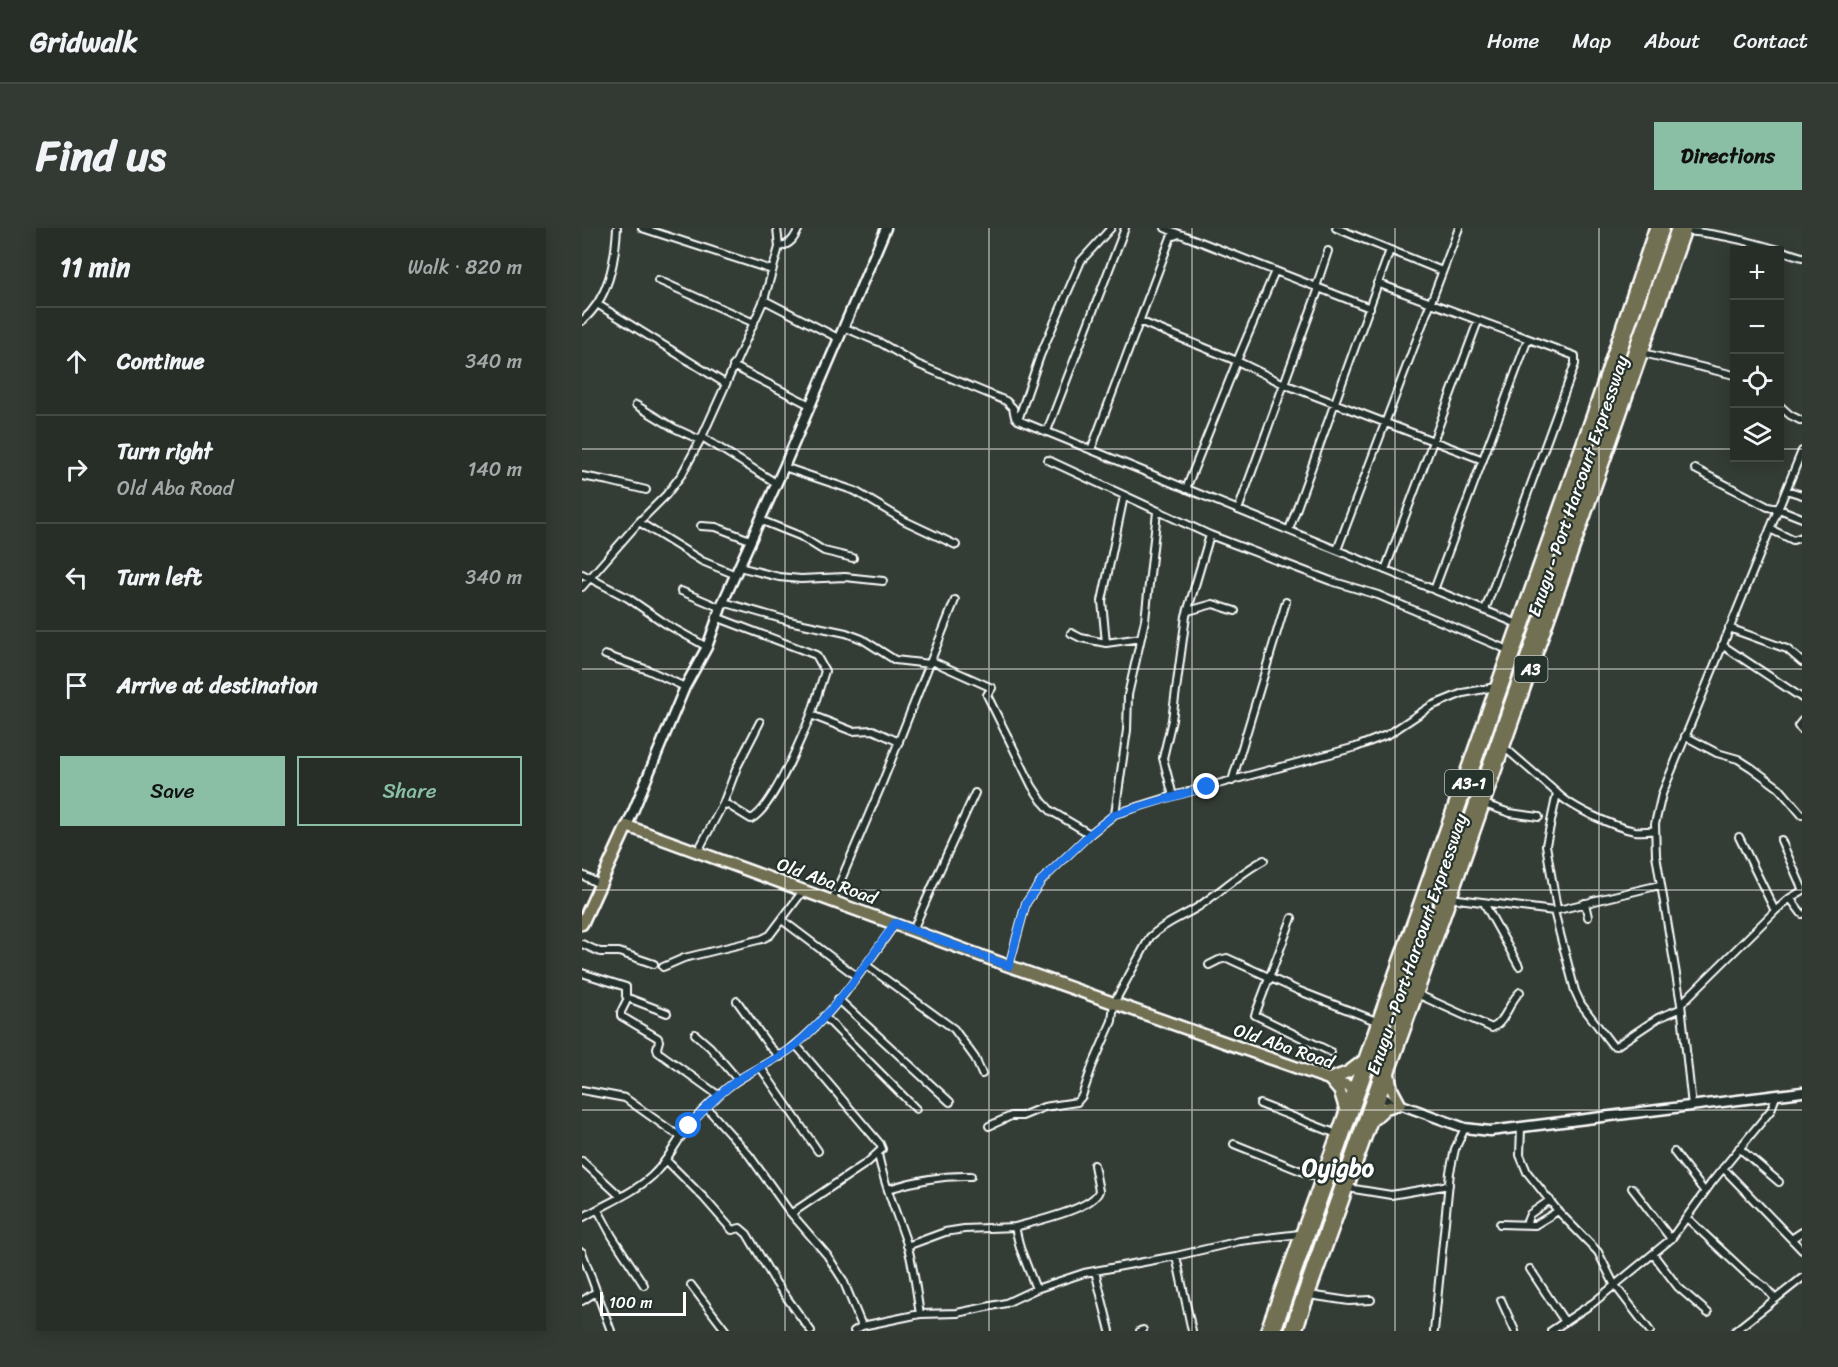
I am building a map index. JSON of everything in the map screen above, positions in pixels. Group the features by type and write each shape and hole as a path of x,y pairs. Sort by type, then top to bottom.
{"main road":[{"name":"Enugu - Port Harcourt Expressway","path":"1275,1331 1574,484 1659,230"},
{"name":"Enugu - Port Harcourt Expressway","path":"1266,1331 1659,230"},
{"name":"Enugu - Port Harcourt Expressway","path":"1296,1331 1643,353 1681,233"},
{"name":"Enugu - Port Harcourt Expressway","path":"1290,1331 1587,489 1681,233"},
{"path":"1574,484 1587,489"},
{"path":"582,924 627,826"},
{"name":"Old Aba Road","path":"627,826 1009,966 1354,1088"},
{"path":"1346,1112 1340,1092 1329,1079 1348,1072 1364,1060"},
{"path":"1372,1121 1386,1108 1400,1104 1392,1089 1389,1074"}],"street":[{"path":"582,321 597,304 609,280 615,260 617,228"},
{"path":"642,228 772,270"},
{"path":"582,587 666,495 682,474 701,439 764,300 779,247 777,228"},
{"path":"779,247 793,240 799,228"},
{"path":"627,826 685,687 707,647 716,617 784,467 886,228"},
{"path":"1018,420 1041,356 1081,261 1111,228"},
{"path":"1047,431 1125,228"},
{"path":"1165,228 1370,308"},
{"path":"1336,228 1442,271"},
{"path":"1337,550 1459,228"},
{"path":"1681,233 1708,232 1802,257"},
{"path":"1091,450 1171,237 1179,234"},
{"path":"1289,530 1390,250"},
{"path":"1238,510 1318,288 1328,251"},
{"path":"1186,489 1275,271"},
{"path":"658,280 754,322"},
{"path":"1377,283 1575,356 1575,364 1485,610"},
{"path":"764,300 838,338"},
{"path":"597,304 726,384"},
{"path":"1139,321 1237,361 1284,384 1483,460"},
{"path":"1386,570 1478,321"},
{"path":"843,327 881,343 917,364 1006,401 1011,404 1018,420 1518,624"},
{"path":"1434,590 1528,339"},
{"path":"1643,353 1730,374"},
{"path":"734,366 810,405"},
{"path":"636,405 674,428 701,439 776,483"},
{"path":"1782,408 1802,421"},
{"path":"1692,1106 1680,1006 1656,855 1657,811 1685,735 1802,452"},
{"path":"1048,460 1210,535 1331,581 1378,595 1508,650"},
{"path":"784,467 855,491 905,521 956,545"},
{"path":"1695,469 1768,507 1779,508 1802,518"},
{"path":"582,476 646,490"},
{"path":"1786,490 1802,495"},
{"path":"1106,643 1102,600 1124,496"},
{"path":"1115,814 1127,730 1128,695 1147,607 1157,512"},
{"path":"760,520 800,536 824,551 853,558"},
{"path":"639,522 702,561 737,571 801,579 845,577 883,581"},
{"path":"701,526 716,527 750,540"},
{"path":"1770,530 1793,540 1802,537"},
{"path":"1173,796 1163,758 1172,720 1188,612 1210,535"},
{"path":"582,574 628,598 666,624 707,647"},
{"path":"681,591 722,605 846,633 862,639 895,660 931,662 992,688 987,695 1032,786 1042,801 1051,811 1090,834"},
{"path":"832,901 899,742 955,600"},
{"path":"1232,781 1286,602"},
{"path":"1188,612 1212,604 1234,611"},
{"path":"716,617 816,655 825,671 811,715 794,755 770,799 757,816 747,818 723,804"},
{"path":"1729,628 1787,649 1802,662"},
{"path":"1071,633 1081,638 1106,643 1141,638"},
{"path":"1722,645 1802,698"},
{"path":"605,655 648,670 685,687"},
{"path":"1009,966 1026,903 1042,880 1090,834 1115,814 1173,796 1356,747 1389,734 1431,706 1463,693 1494,687"},
{"path":"811,715 852,731 873,730 899,742"},
{"path":"698,851 723,804 737,767 760,722"},
{"path":"1802,722 1798,726 1802,730"},
{"path":"1685,735 1717,753 1738,759 1752,768 1779,788 1802,815"},
{"path":"1504,746 1566,802 1580,810 1635,831 1655,831"},
{"path":"913,930 934,879 960,829 975,793"},
{"path":"1557,793 1546,845 1564,950 1575,992 1581,1004 1612,1046 1616,1046 1680,1006 1775,911 1802,889 1781,840"},
{"path":"1484,804 1510,813 1539,817"},
{"path":"1739,837 1775,911"},
{"path":"989,1125 1044,1107 1077,1102 1082,1096 1112,1021 1114,1003 1150,937 1157,929 1197,908 1230,881 1264,860"},
{"path":"582,875 599,884"},
{"path":"1450,897 1484,903 1556,910 1660,885"},
{"path":"663,967 684,958 770,935 803,891"},
{"path":"1790,898 1802,914"},
{"path":"1484,903 1519,966"},
{"path":"1585,903 1588,917"},
{"path":"1292,918 1255,1015 1331,1052"},
{"path":"782,920 856,976"},
{"path":"582,1218 640,1186 667,1161 682,1136 718,1095 738,1080 780,1057 796,1045 824,1016 866,965 895,923"},
{"path":"582,944 600,952 619,952 654,964"},
{"path":"1209,965 1227,958 1297,990 1376,1021"},
{"path":"866,965 954,1029 975,1058 982,1074"},
{"path":"582,973 626,987 628,998 666,1014"},
{"path":"1417,994 1492,1028 1498,1024 1511,1001 1520,992"},
{"path":"628,998 621,1012 623,1018 658,1038 658,1052 718,1095"},
{"path":"838,999 950,1102"},
{"path":"737,1001 780,1057"},
{"path":"824,1016 916,1109"},
{"path":"695,1034 710,1047 738,1080"},
{"path":"792,1213 882,1149 796,1045"},
{"path":"761,1068 818,1151"},
{"path":"582,1090 625,1098 682,1136"},
{"path":"1380,1097 1465,1128 1490,1131 1802,1092"},
{"path":"1551,1331 1593,1303 1671,1239 1723,1168 1771,1110 1776,1096"},
{"path":"1260,1104 1337,1134"},
{"path":"707,1108 749,1155 827,1256 843,1280 862,1326"},
{"path":"1434,1331 1449,1185 1455,1149 1465,1128"},
{"path":"1521,1128 1522,1163 1558,1211 1598,1252 1614,1284 1650,1331"},
{"path":"1234,1144 1322,1179"},
{"path":"1739,1148 1779,1182"},
{"path":"1674,1152 1705,1192"},
{"path":"878,1154 907,1246 920,1314"},
{"path":"582,1161 620,1196"},
{"path":"667,1161 704,1198 727,1226 732,1230 740,1228 747,1234 776,1283 811,1331"},
{"path":"907,1246 945,1232 1015,1227 1059,1214 1090,1201 1098,1195 1099,1191 1094,1165"},
{"path":"1723,1168 1793,1238 1802,1250"},
{"path":"888,1189 932,1177 971,1176"},
{"path":"1348,1188 1391,1195 1449,1185"},
{"path":"1632,1188 1671,1239"},
{"path":"1526,1224 1530,1214 1550,1200"},
{"path":"598,1210 612,1236 645,1285"},
{"path":"1500,1224 1540,1224 1558,1211"},
{"path":"1687,1218 1747,1274 1765,1287 1775,1299"},
{"path":"1015,1227 1020,1248 1036,1289"},
{"path":"1793,1238 1802,1232"},
{"path":"854,1331 862,1326 920,1314 957,1313 1006,1303 1036,1289 1095,1271 1240,1241 1300,1234"},
{"path":"582,1252 611,1331"},
{"path":"1653,1254 1678,1287 1708,1313"},
{"path":"1176,1256 1192,1331"},
{"path":"1530,1269 1565,1322"},
{"path":"1095,1271 1110,1331"},
{"path":"1735,1331 1802,1278"},
{"path":"691,1285 726,1331"},
{"path":"582,1301 596,1292"},
{"path":"1309,1295 1349,1301 1371,1300"},
{"path":"1501,1300 1515,1331"}],"district":[{"name":"Oyigbo","path":"1338,1168"}],"route":[{"path":"689,1126 718,1095 738,1080 780,1057 796,1045 824,1016 866,965 895,923 1009,966 1026,903 1042,880 1090,834 1115,814 1207,787"}]}
